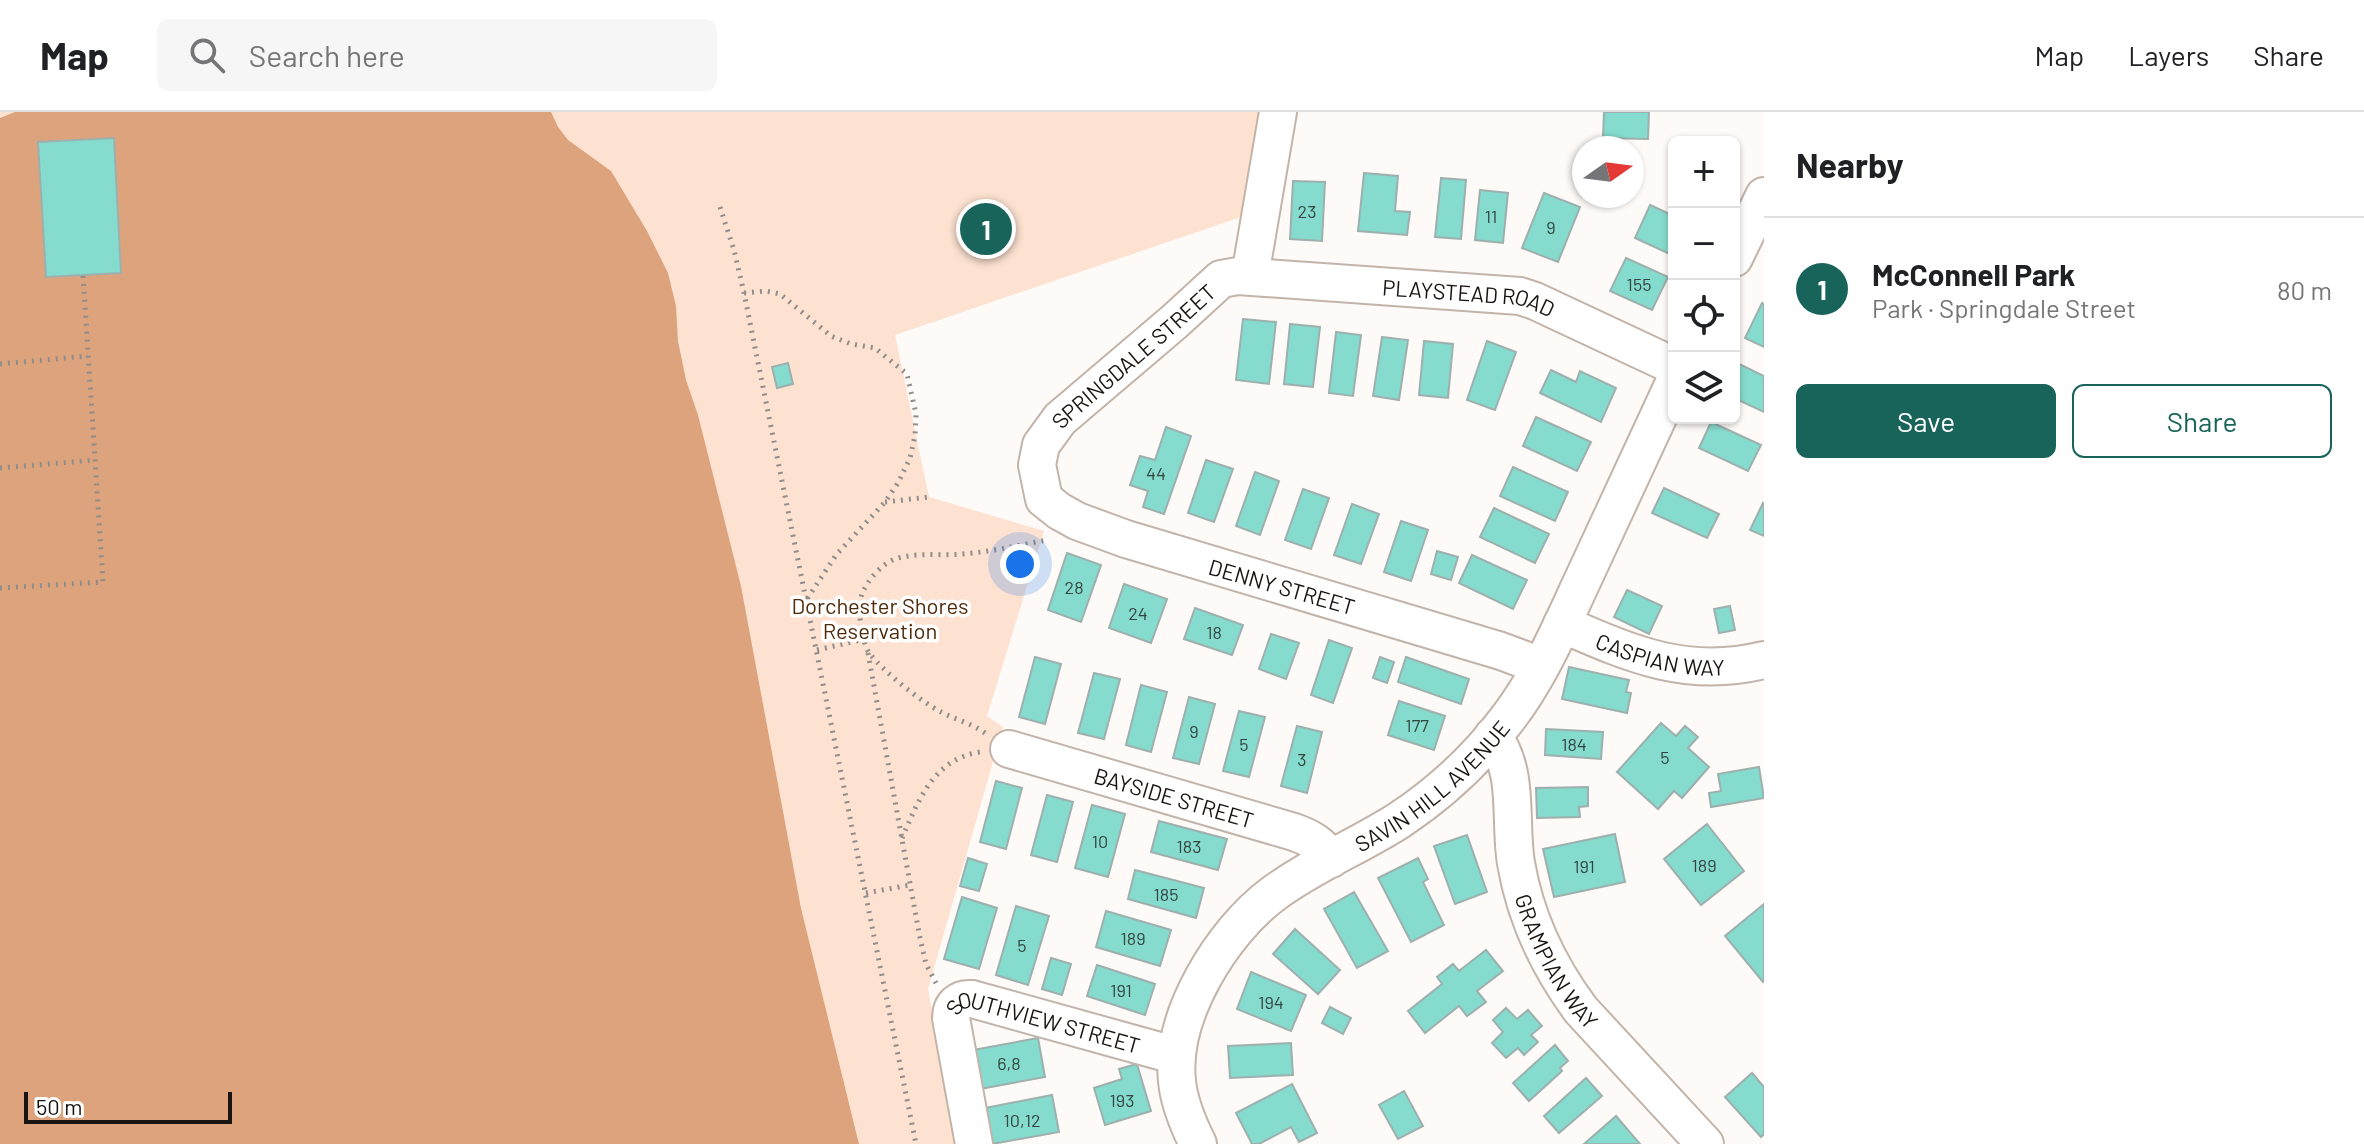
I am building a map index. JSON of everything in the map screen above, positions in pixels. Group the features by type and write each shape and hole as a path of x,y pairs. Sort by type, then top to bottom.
{"street":[{"path":"1250,276 1278,112"},
{"path":"1740,246 1764,196"},
{"name":"PLAYSTEAD ROAD","path":"1250,276 1520,296 1668,363"},
{"name":"SPRINGDALE STREET","path":"1050,497 1037,465 1041,445 1060,419 1221,279 1250,276"},
{"name":"SAVIN HILL AVENUE","path":"1198,1144 1180,1099 1177,1054 1193,1000 1204,978 1234,933 1270,897 1418,807 1493,736 1521,700 1541,666 1668,396"},
{"name":"DENNY STREET","path":"1050,497 1077,521 1158,550 1501,651 1541,666"},
{"name":"CASPIAN WAY","path":"1562,624 1667,664 1709,668 1762,667"},
{"name":"GRAMPIAN WAY","path":"1493,736 1506,757 1511,778 1513,840 1520,885 1550,961 1567,991 1600,1034 1705,1144"},
{"name":"BAYSIDE STREET","path":"1009,749 1294,832 1315,841 1331,859"},
{"name":"SOUTHVIEW STREET","path":"974,1144 951,1018 955,1004 964,999 1177,1054"}],"path":[{"path":"720,207 744,293 916,1144"},
{"path":"0,588 103,582 83,275"},
{"path":"744,293 766,291 780,294 831,336 851,344 875,348 907,374 916,414 910,458 898,483 885,502 836,555 807,600"},
{"path":"0,364 88,356"},
{"path":"0,468 95,460"},
{"path":"885,502 929,497"},
{"path":"955,1004 933,980 926,964 860,616 860,600 865,588 887,563 906,557 963,554 1048,540 1050,497"},
{"path":"817,650 865,639"},
{"path":"868,652 903,685 929,704 978,728 1009,749"},
{"path":"902,838 921,795 936,774 955,760 976,752 1009,749"},
{"path":"866,893 910,885"}],"green space":[{"name":"Dorchester Shores Reservation","path":"0,112 1268,112 1241,217 895,335 929,497 1044,531 987,716 1003,727 928,989 957,1144 859,1144 801,908 698,417 0,333"}],"shaded area":[{"path":"15,112 551,112 568,140 611,171 668,273 676,306 678,341 686,380 698,415 741,586 801,908 859,1144 0,1144 0,118"}],"building":[{"path":"1604,112 1649,112 1648,139 1644,136 1603,136"},
{"path":"114,138 121,273 46,277 38,142"},
{"path":"1364,173 1398,176 1395,211 1410,212 1407,235 1358,231"},
{"path":"1441,178 1466,180 1461,239 1435,237"},
{"path":"1293,181 1325,182 1322,241 1290,239"},
{"path":"1480,190 1508,193 1503,243 1475,240"},
{"path":"1544,193 1572,204 1572,208 1580,208 1558,262 1522,248"},
{"path":"1650,205 1668,213 1668,253 1635,238"},
{"path":"1626,258 1668,277 1652,310 1610,291"},
{"path":"1764,304 1764,347 1745,338"},
{"path":"1243,319 1276,322 1269,384 1236,380"},
{"path":"1290,324 1320,327 1313,387 1284,384"},
{"path":"1336,332 1361,335 1353,396 1329,393"},
{"path":"1382,337 1408,340 1399,400 1373,396"},
{"path":"1424,341 1453,344 1448,398 1419,395"},
{"path":"1487,341 1516,352 1495,410 1467,400"},
{"path":"788,363 793,384 777,388 772,367"},
{"path":"1740,364 1764,376 1764,412 1740,401"},
{"path":"1551,370 1576,382 1580,371 1616,388 1601,422 1540,393"},
{"path":"1536,417 1591,442 1577,471 1523,446"},
{"path":"1710,424 1761,445 1748,471 1699,448"},
{"path":"1166,427 1191,436 1164,514 1143,507 1148,491 1130,485 1140,456 1155,460"},
{"path":"1206,460 1233,469 1214,522 1188,513"},
{"path":"1513,467 1568,492 1555,521 1500,496"},
{"path":"1255,472 1279,481 1260,535 1236,526"},
{"path":"1664,488 1719,514 1707,538 1652,513"},
{"path":"1303,489 1329,498 1311,549 1285,540"},
{"path":"1352,504 1379,514 1361,564 1334,555"},
{"path":"1764,504 1764,536 1750,530"},
{"path":"1494,508 1549,534 1535,563 1480,537"},
{"path":"1401,521 1428,530 1411,581 1384,572"},
{"path":"1437,551 1458,557 1451,580 1431,574"},
{"path":"1067,553 1101,565 1081,622 1048,610"},
{"path":"1472,555 1527,580 1513,609 1459,583"},
{"path":"1124,584 1167,599 1151,643 1109,628"},
{"path":"1627,590 1662,606 1649,634 1614,617"},
{"path":"1730,606 1735,630 1719,633 1714,609"},
{"path":"1195,608 1243,625 1232,655 1184,639"},
{"path":"1271,634 1299,643 1286,679 1259,669"},
{"path":"1329,640 1352,648 1333,703 1311,695"},
{"path":"1035,657 1061,664 1045,724 1019,717"},
{"path":"1380,657 1394,662 1387,683 1373,678"},
{"path":"1406,657 1469,679 1461,704 1398,682"},
{"path":"1569,667 1629,680 1626,692 1631,693 1627,713 1562,699"},
{"path":"1094,673 1120,679 1104,739 1078,733"},
{"path":"1141,685 1167,692 1151,752 1126,745"},
{"path":"1189,697 1215,704 1199,764 1173,758"},
{"path":"1399,701 1445,716 1434,750 1388,735"},
{"path":"1239,711 1265,717 1249,777 1223,771"},
{"path":"1661,723 1676,736 1685,726 1698,737 1688,748 1709,767 1682,798 1674,791 1658,809 1617,772"},
{"path":"1297,726 1322,732 1307,793 1281,786"},
{"path":"1546,729 1603,732 1601,759 1545,755"},
{"path":"1759,767 1764,798 1711,807 1709,793 1721,791 1718,774"},
{"path":"996,781 1022,788 1006,849 980,842"},
{"path":"1588,787 1588,806 1579,807 1580,817 1537,818 1536,788"},
{"path":"1047,795 1073,802 1057,862 1031,855"},
{"path":"1092,805 1125,814 1108,877 1075,868"},
{"path":"1159,821 1227,839 1218,870 1151,852"},
{"path":"1707,824 1744,871 1701,905 1664,859"},
{"path":"1615,834 1625,882 1554,897 1543,849"},
{"path":"1467,835 1487,892 1455,904 1434,846"},
{"path":"968,858 987,864 979,891 960,886"},
{"path":"1418,858 1428,879 1423,882 1444,925 1411,942 1378,878"},
{"path":"1135,870 1204,888 1196,918 1128,899"},
{"path":"1354,892 1388,951 1357,968 1324,909"},
{"path":"962,897 997,908 979,969 944,959"},
{"path":"1764,904 1764,981 1763,982 1725,936"},
{"path":"1016,906 1049,916 1028,985 996,975"},
{"path":"1106,911 1171,930 1160,966 1096,947"},
{"path":"1295,929 1340,970 1318,994 1273,954"},
{"path":"1486,950 1503,971 1477,991 1486,1002 1467,1016 1459,1006 1425,1033 1408,1011 1442,984 1437,977 1453,964 1459,971"},
{"path":"1051,958 1071,964 1062,995 1042,989"},
{"path":"1097,965 1155,984 1145,1015 1087,996"},
{"path":"1251,972 1306,995 1291,1031 1237,1009"},
{"path":"1330,1007 1351,1018 1343,1034 1322,1023"},
{"path":"1506,1008 1517,1019 1528,1010 1542,1026 1531,1035 1538,1042 1524,1055 1518,1048 1506,1058 1492,1043 1503,1032 1493,1020"},
{"path":"1038,1038 1045,1077 980,1089 973,1050"},
{"path":"1291,1043 1293,1075 1230,1078 1228,1046"},
{"path":"1555,1045 1568,1061 1560,1068 1562,1071 1529,1101 1513,1083"},
{"path":"1137,1064 1151,1111 1105,1125 1094,1088 1122,1079 1119,1069"},
{"path":"1752,1073 1764,1087 1764,1134 1761,1137 1725,1097"},
{"path":"1586,1078 1602,1096 1559,1133 1544,1116"},
{"path":"1292,1084 1317,1133 1299,1142 1291,1127 1259,1144 1252,1144 1236,1113"},
{"path":"1404,1091 1423,1126 1398,1139 1379,1105"},
{"path":"1052,1095 1059,1132 992,1144 985,1108"},
{"path":"1616,1116 1640,1144 1584,1144"}],"place":[{"name":"McConnell Park","path":"986,229"}]}
